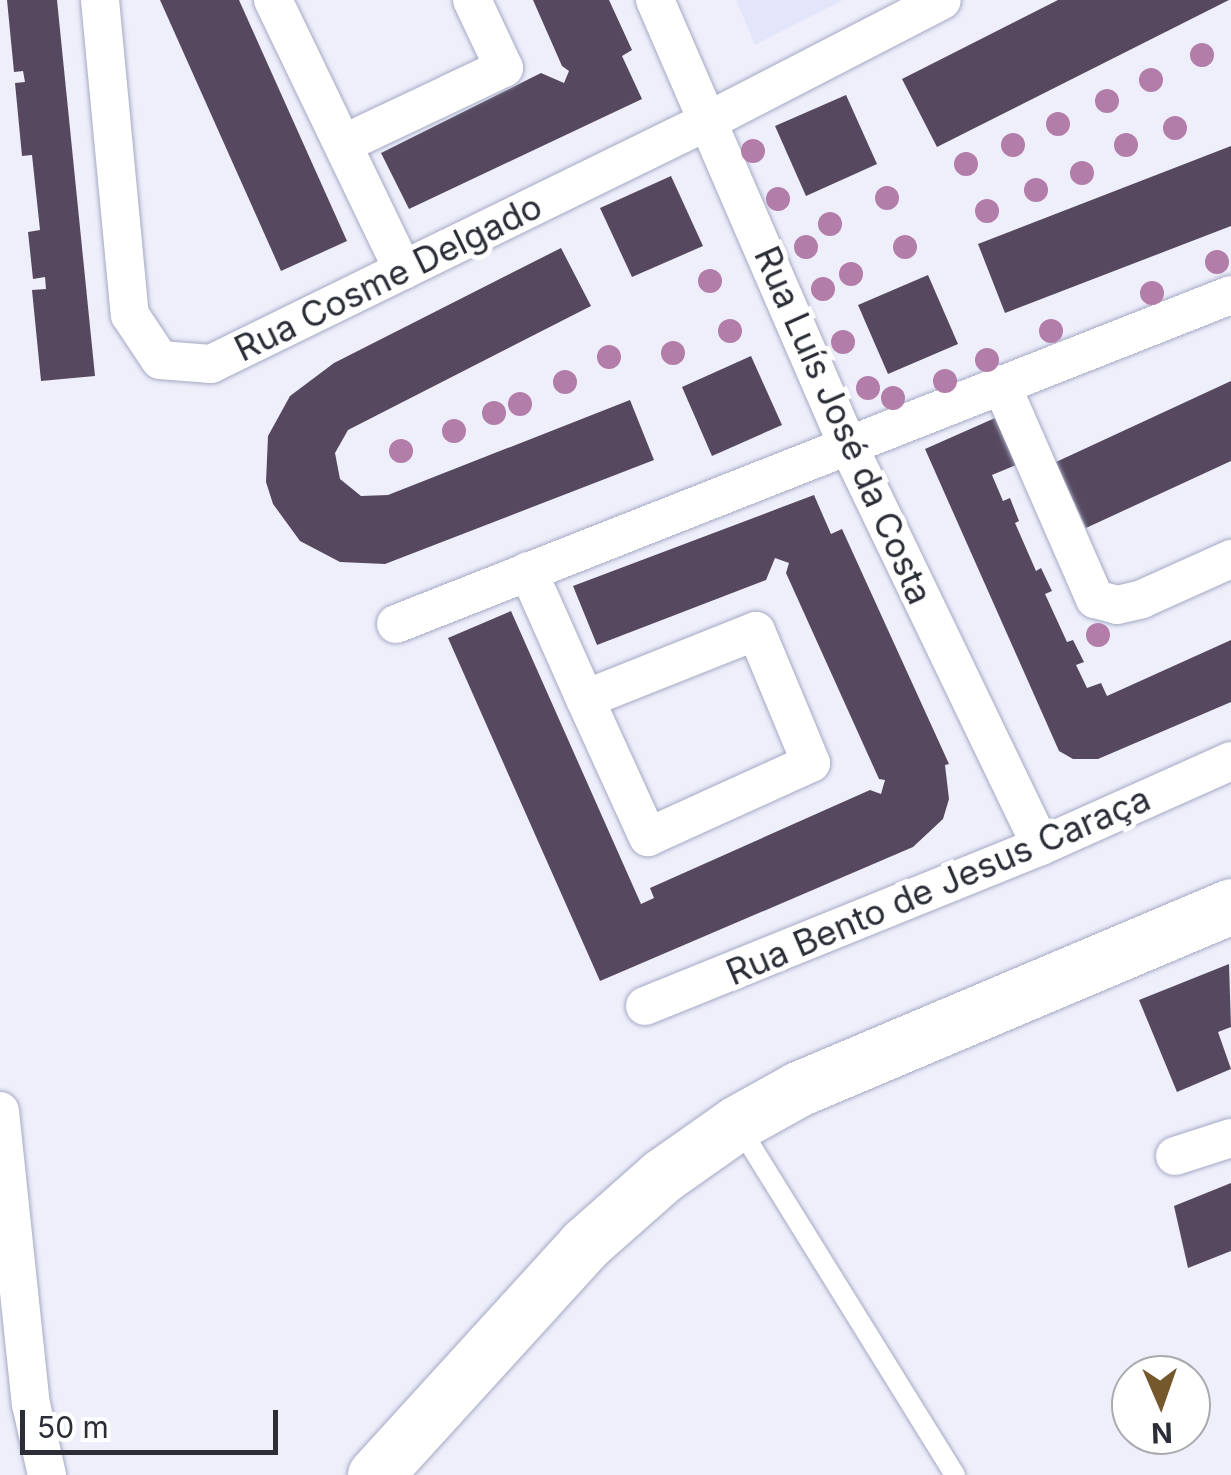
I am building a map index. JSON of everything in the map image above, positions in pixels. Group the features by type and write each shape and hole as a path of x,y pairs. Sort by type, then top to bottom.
{"main road":[{"path":"375,1475 584,1245 662,1176 737,1124 798,1089 1231,906"}],"street":[{"name":"Rua Cosme Delgado","path":"100,0 130,314 160,360 211,364 708,122 942,0"},
{"path":"273,0 403,270"},
{"path":"343,144 504,68 472,0"},
{"name":"Rua Luís José da Costa","path":"656,0 848,445 1041,846"},
{"path":"396,624 1231,294"},
{"path":"1001,384 1095,599 1117,606 1142,599 1231,559"},
{"path":"528,571 585,698 648,837 811,763 756,631 585,698"},
{"name":"Rua Bento de Jesus Caraça","path":"645,1006 1041,846 1231,761"},
{"path":"0,1111 31,1404 47,1475"},
{"path":"1175,1156 1231,1138"}],"lane":[{"path":"737,1124 955,1475"}],"shaded area":[{"path":"736,0 843,0 755,45"}],"building":[{"path":"7,0 57,0 95,376 41,381 32,290 46,289 45,277 33,279 28,232 40,230 32,155 22,156 15,83 25,82 23,71 14,72"},
{"path":"160,0 239,0 347,241 281,271"},
{"path":"533,0 609,0 632,50 622,56 642,99 409,209 381,153 541,73 564,83 569,71 562,66"},
{"path":"1058,0 1229,0 937,147 902,79"},
{"path":"846,95 877,164 806,196 775,126"},
{"path":"1231,146 1231,226 1005,313 978,244"},
{"path":"671,176 703,246 632,277 600,208"},
{"path":"561,248 591,306 348,430 335,453 340,479 361,496 388,495 630,400 654,460 385,564 340,562 300,541 273,504 266,482 268,436 290,396 334,363"},
{"path":"928,275 958,344 888,374 858,305"},
{"path":"751,356 782,425 712,456 682,387"},
{"path":"1231,381 1231,461 1086,528 1056,462"},
{"path":"995,418 1016,465 992,475 1003,501 1010,498 1019,521 1015,523 1036,571 1041,568 1052,591 1045,594 1067,642 1073,640 1084,662 1076,665 1087,688 1101,683 1107,696 1231,640 1231,702 1098,759 1073,759 1059,751 925,449"},
{"path":"814,495 831,534 842,529 949,764 945,765 949,799 943,819 913,847 600,981 448,638 511,611 641,904 654,898 650,888 870,790 881,794 885,780 879,779 786,573 789,563 775,558 766,580 597,645 573,586"},
{"path":"1229,964 1231,1027 1218,1032 1231,1069 1177,1092 1139,1000"},
{"path":"1231,1183 1231,1251 1188,1268 1174,1206"}]}
